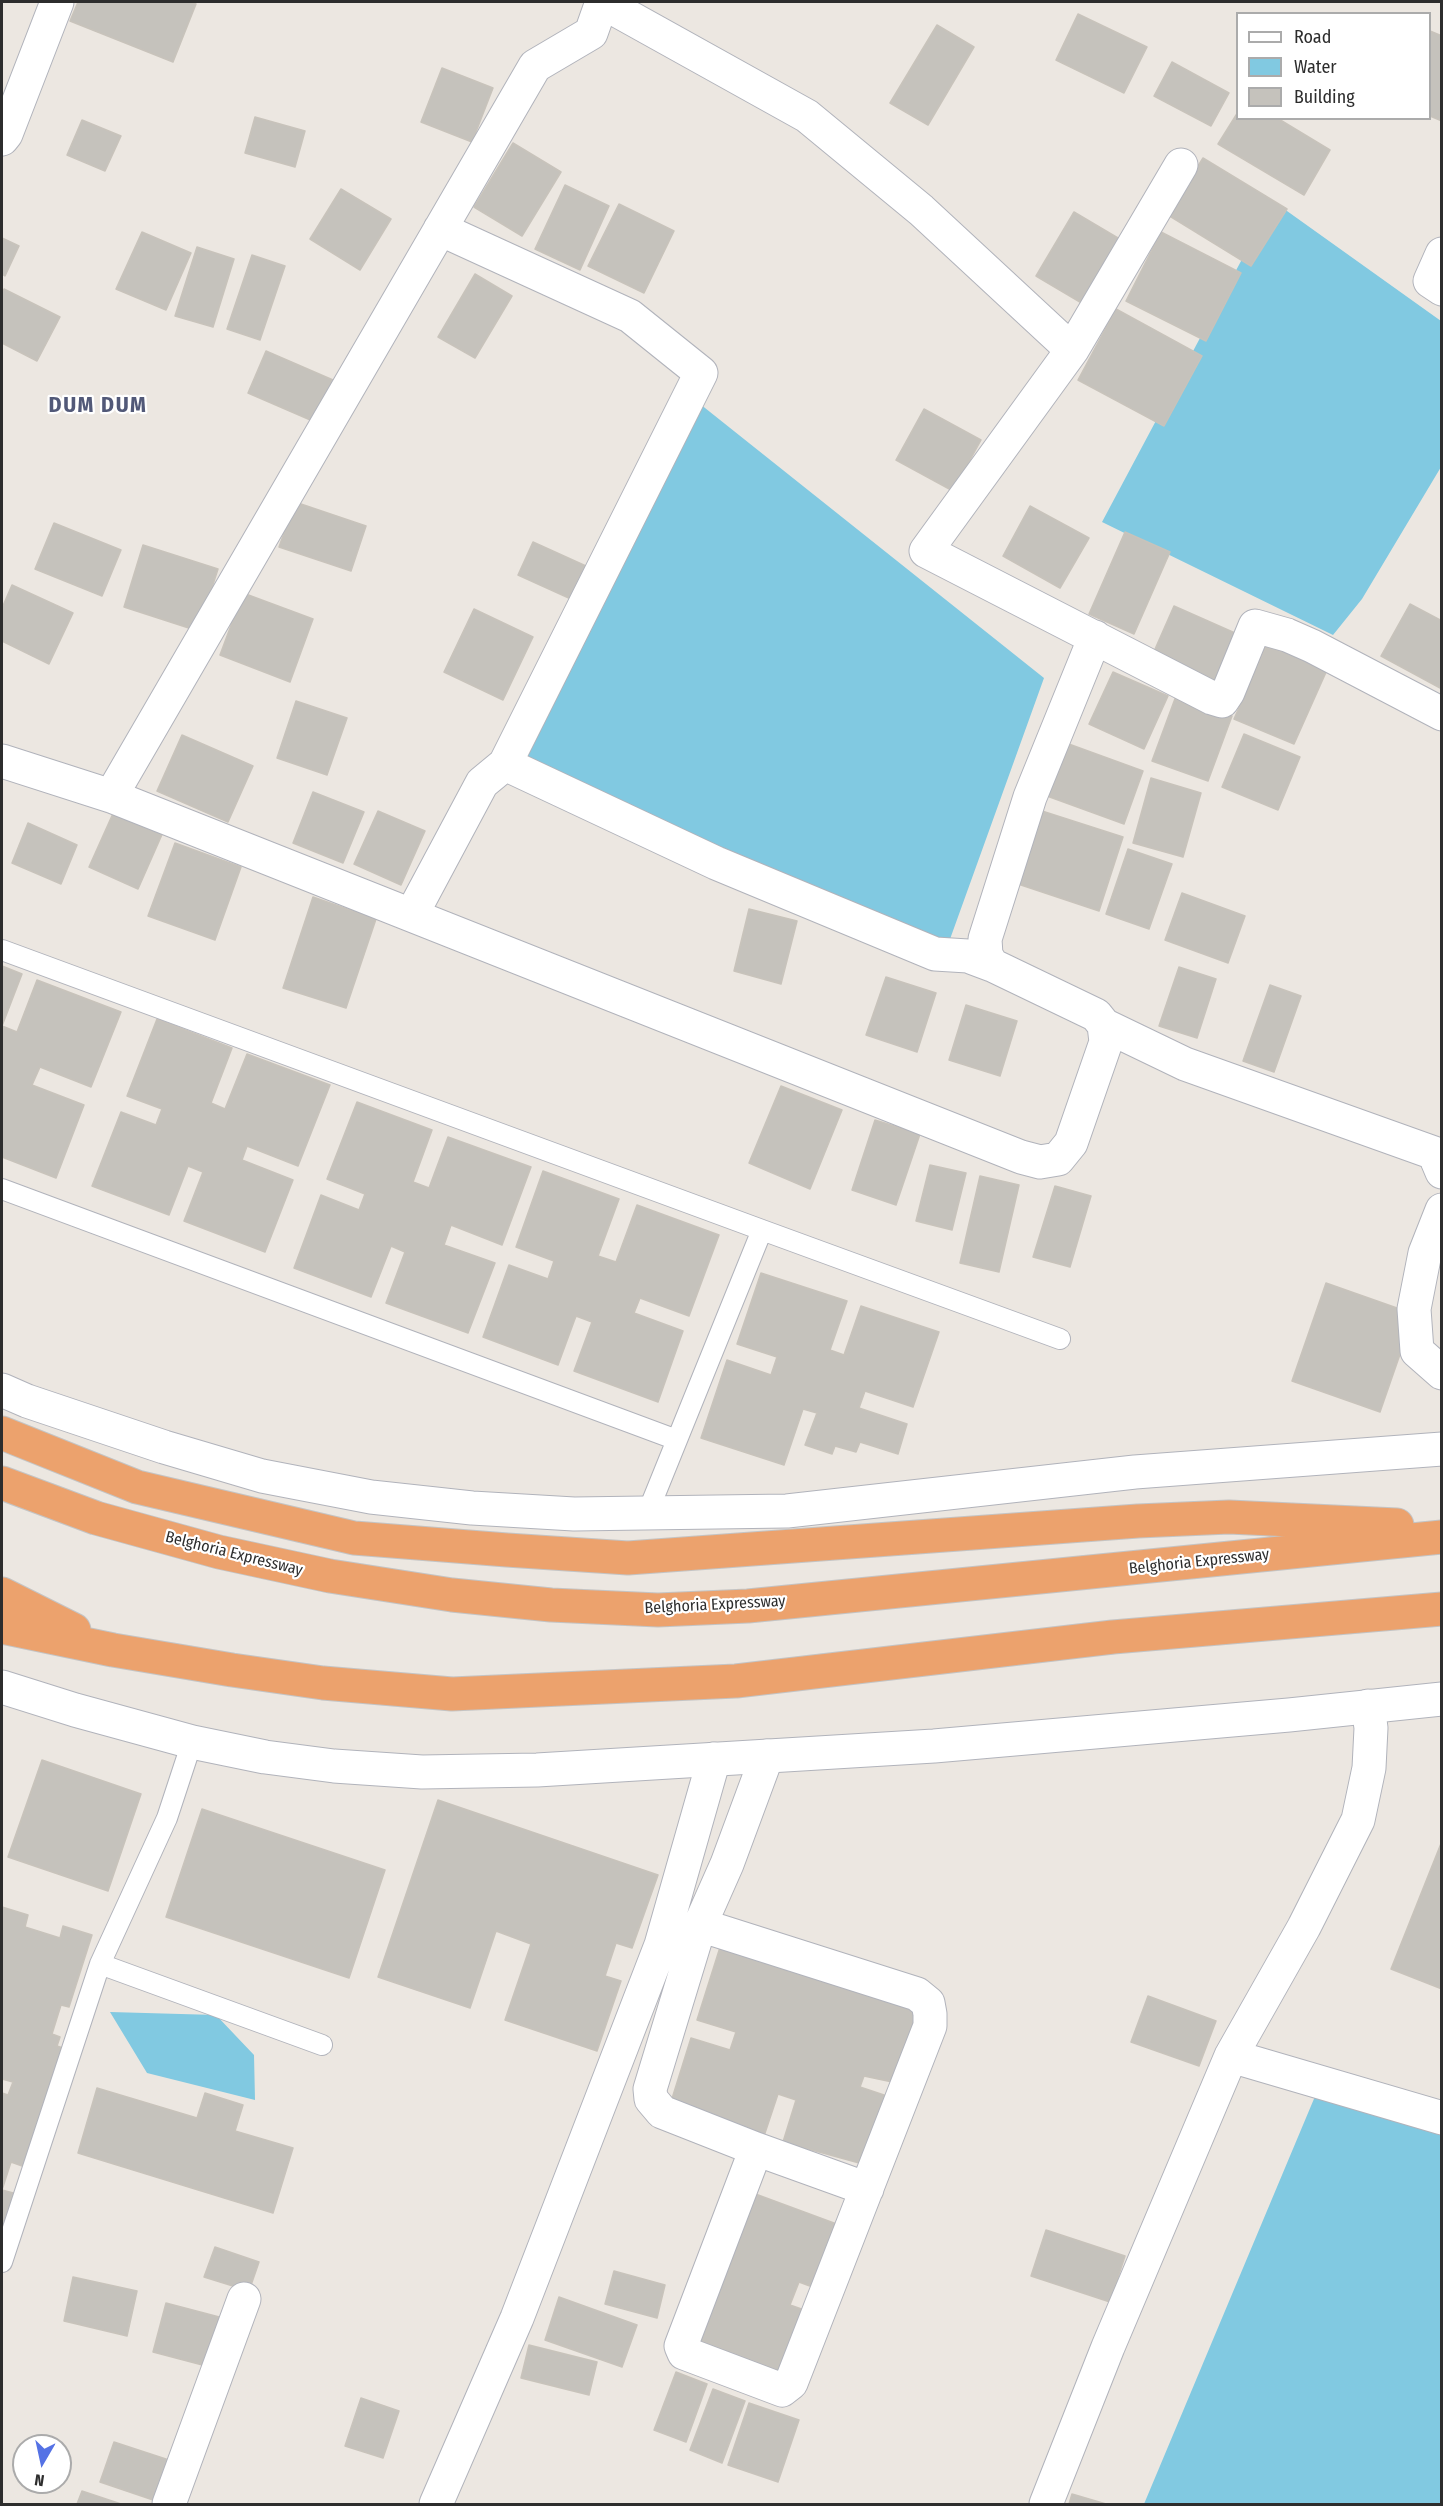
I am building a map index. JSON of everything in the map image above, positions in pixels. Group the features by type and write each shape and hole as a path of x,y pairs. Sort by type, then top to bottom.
{"highway":[{"path":"2,1433 137,1487 354,1538 628,1558 1138,1521 1228,1517 1442,1527"},
{"name":"Belghoria Expressway","path":"2,1483 96,1518 219,1552 330,1576 463,1596 551,1605 658,1610 748,1606 1442,1537"},
{"path":"2,1594 113,1650"},
{"path":"2,1627 113,1650 323,1683 452,1694 736,1681 1113,1637 1442,1609"}],"street":[{"path":"111,796 535,66 591,33 602,2 807,116 921,210 1072,350"},
{"path":"2,139 6,134 47,5"},
{"path":"1181,165 1072,350 926,551 1222,701 1245,654 1255,626 1287,635 1312,646 1442,714"},
{"path":"412,914 482,783 505,764 701,373 630,316 440,229"},
{"path":"1442,254 1430,281 1442,288"},
{"path":"992,965 986,955 985,939 988,928 1030,797 1095,637"},
{"path":"2,761 111,796 1040,1162 1058,1159 1071,1143 1106,1042 1104,1025"},
{"path":"505,764 716,863 913,945 935,954 968,956 992,965 1096,1015 1104,1025 1185,1064 1434,1153 1442,1172"},
{"path":"1442,1210 1425,1253 1414,1309 1417,1351 1442,1373"},
{"path":"2,1390 27,1401 164,1447 262,1476 372,1497 472,1508 574,1514 787,1511 1135,1472 1442,1449"},
{"path":"2,1687 192,1742 265,1757 322,1765 422,1772 537,1770 1370,1717 1442,1699"},
{"path":"1046,2505 1108,2347 1231,2056 1304,1927 1358,1820 1368,1768 1370,1717"},
{"path":"767,1756 727,1864 700,1925 650,2089 651,2099 662,2112 756,2149 867,2188"},
{"path":"436,2505 517,2318 661,1945 714,1759"},
{"path":"700,1925 917,1994 928,2003 930,2026 791,2383 782,2390 684,2353 681,2346 756,2149"},
{"path":"1231,2056 1442,2118"},
{"path":"169,2505 244,2299"}],"lane":[{"path":"2,950 1060,1339"},
{"path":"2,1189 677,1440"},
{"path":"647,1514 762,1230"},
{"path":"2,2262 100,1964 167,1818 192,1742"},
{"path":"100,1964 322,2045"}],"water":[{"path":"1273,201 1441,321 1441,467 1362,599 1333,635 1102,522"},
{"path":"700,404 1044,678 945,953 511,772"},
{"path":"110,2012 216,2015 254,2055 255,2100 147,2073"},
{"path":"1316,2094 1441,2131 1441,2504 1144,2504"}],"building":[{"path":"78,2 189,2 196,4 173,62 70,21"},
{"path":"1078,14 1147,47 1124,93 1056,60"},
{"path":"937,25 974,47 928,125 890,103"},
{"path":"1431,31 1442,36 1442,121 1431,116"},
{"path":"1172,62 1229,93 1211,126 1154,96"},
{"path":"442,68 493,88 472,142 421,122"},
{"path":"1236,115 1236,120 1280,120 1330,150 1304,195 1218,144"},
{"path":"255,117 305,131 295,167 245,153"},
{"path":"82,120 121,136 105,171 67,155"},
{"path":"513,143 561,172 522,236 474,207"},
{"path":"1203,158 1287,209 1251,266 1168,215"},
{"path":"565,185 609,206 580,270 535,249"},
{"path":"341,189 391,219 360,270 310,239"},
{"path":"619,204 674,231 644,293 588,266"},
{"path":"1074,212 1123,241 1085,305 1036,276"},
{"path":"142,232 191,253 166,310 116,289"},
{"path":"1161,232 1241,273 1206,341 1126,301"},
{"path":"2,238 19,246 5,276 2,274"},
{"path":"197,247 234,259 213,327 175,316"},
{"path":"252,255 285,266 260,340 227,329"},
{"path":"475,274 512,296 475,358 438,337"},
{"path":"4,289 60,317 37,361 2,343 2,293"},
{"path":"1116,309 1202,356 1164,426 1078,380"},
{"path":"266,351 333,380 315,422 248,393"},
{"path":"924,409 981,440 953,491 896,460"},
{"path":"295,502 366,526 351,571 279,547"},
{"path":"1030,506 1089,538 1060,588 1003,556"},
{"path":"54,523 121,550 102,596 35,569"},
{"path":"1125,532 1170,552 1134,634 1089,614"},
{"path":"533,542 597,571 582,604 518,575"},
{"path":"143,545 218,569 198,631 124,607"},
{"path":"12,585 73,613 49,664 2,641 2,608"},
{"path":"243,593 313,619 290,682 220,655"},
{"path":"1410,604 1442,621 1442,689 1381,656"},
{"path":"1174,606 1244,637 1222,686 1152,656"},
{"path":"474,609 533,637 503,700 444,672"},
{"path":"1267,644 1327,670 1294,744 1234,719"},
{"path":"1113,672 1168,696 1144,749 1089,724"},
{"path":"1176,696 1232,716 1208,781 1152,761"},
{"path":"296,701 347,718 327,775 277,758"},
{"path":"1244,734 1300,757 1278,810 1222,787"},
{"path":"182,735 253,766 228,822 157,791"},
{"path":"1066,743 1143,771 1124,824 1047,796"},
{"path":"1151,778 1201,793 1183,857 1133,843"},
{"path":"313,792 364,812 343,863 293,843"},
{"path":"115,809 164,830 138,889 89,867"},
{"path":"378,811 425,831 401,885 354,864"},
{"path":"1042,811 1123,837 1099,911 1018,884"},
{"path":"28,823 77,845 61,884 12,863"},
{"path":"175,843 241,867 215,940 148,916"},
{"path":"1128,849 1172,864 1149,929 1106,914"},
{"path":"1182,893 1245,916 1228,963 1165,940"},
{"path":"313,897 376,919 346,1008 283,988"},
{"path":"749,909 797,921 781,984 734,971"},
{"path":"2,966 22,974 2,1026"},
{"path":"1179,967 1216,979 1197,1038 1159,1026"},
{"path":"886,977 936,993 917,1052 866,1035"},
{"path":"37,980 121,1012 91,1087 40,1067 32,1085 84,1105 56,1178 2,1157 2,1026 17,1032"},
{"path":"1270,985 1301,996 1274,1072 1243,1061"},
{"path":"966,1005 1017,1021 1000,1076 949,1060"},
{"path":"157,1019 232,1048 211,1103 225,1109 247,1054 330,1085 298,1166 247,1146 242,1160 293,1180 265,1252 184,1221 203,1172 188,1166 169,1215 92,1186 121,1112 156,1125 162,1109 127,1096"},
{"path":"781,1086 842,1110 810,1189 749,1163"},
{"path":"357,1102 432,1130 413,1182 429,1188 448,1137 531,1167 502,1245 451,1225 444,1245 495,1263 468,1333 386,1303 405,1252 391,1246 371,1297 294,1268 321,1195 359,1210 365,1194 327,1179"},
{"path":"875,1120 920,1134 896,1205 852,1190"},
{"path":"930,1165 966,1173 952,1230 916,1221"},
{"path":"543,1171 619,1199 598,1256 616,1262 637,1205 719,1235 689,1316 640,1298 634,1313 683,1331 658,1402 574,1371 592,1322 576,1316 558,1365 483,1337 509,1265 548,1279 554,1261 516,1247"},
{"path":"980,1176 1019,1185 999,1272 960,1263"},
{"path":"1055,1186 1091,1196 1070,1267 1033,1257"},
{"path":"761,1273 847,1301 830,1350 844,1355 861,1306 939,1332 913,1407 865,1391 859,1408 907,1424 898,1454 860,1442 856,1452 835,1446 832,1454 805,1445 817,1413 803,1409 784,1465 701,1438 727,1360 771,1375 777,1357 737,1344"},
{"path":"1326,1283 1414,1314 1380,1412 1292,1381"},
{"path":"42,1760 141,1794 108,1891 8,1857"},
{"path":"438,1800 658,1875 632,1948 616,1943 605,1976 621,1981 597,2051 505,2020 531,1944 496,1931 470,2008 378,1977"},
{"path":"202,1809 385,1870 349,1978 166,1917"},
{"path":"1442,1841 1442,1989 1391,1969"},
{"path":"2,1907 28,1915 25,1927 60,1938 63,1926 92,1935 69,2007 61,2005 52,2034 60,2037 57,2046 66,2049 25,2167 11,2162 2,2190 2,2093 8,2095 13,2082 2,2079"},
{"path":"722,1941 919,2001 897,2083 864,2076 860,2087 893,2098 870,2166 783,2142 796,2100 778,2094 764,2136 670,2105 691,2038 730,2050 736,2032 697,2020"},
{"path":"1148,1996 1216,2021 1199,2066 1131,2042"},
{"path":"97,2088 197,2118 205,2093 243,2105 235,2131 293,2148 273,2213 78,2153"},
{"path":"2,2190 17,2194 9,2232 2,2229"},
{"path":"750,2192 842,2226 818,2289 799,2282 790,2305 810,2312 785,2379 694,2345"},
{"path":"1046,2230 1125,2256 1110,2302 1031,2276"},
{"path":"215,2247 259,2262 249,2291 204,2277"},
{"path":"614,2271 665,2285 657,2318 605,2304"},
{"path":"73,2277 137,2291 127,2336 64,2321"},
{"path":"559,2297 637,2325 622,2367 545,2340"},
{"path":"166,2303 223,2318 210,2367 153,2352"},
{"path":"529,2345 597,2362 589,2395 521,2378"},
{"path":"676,2372 707,2384 686,2442 654,2430"},
{"path":"713,2389 745,2401 722,2463 690,2450"},
{"path":"361,2398 399,2411 383,2458 345,2446"},
{"path":"749,2403 799,2420 778,2482 728,2465"},
{"path":"114,2442 175,2462 162,2503 100,2482"},
{"path":"82,2491 121,2504 77,2504"},
{"path":"1072,2494 1106,2504 1069,2504"}],"district":[{"name":"DUM DUM","path":"98,406"}]}
